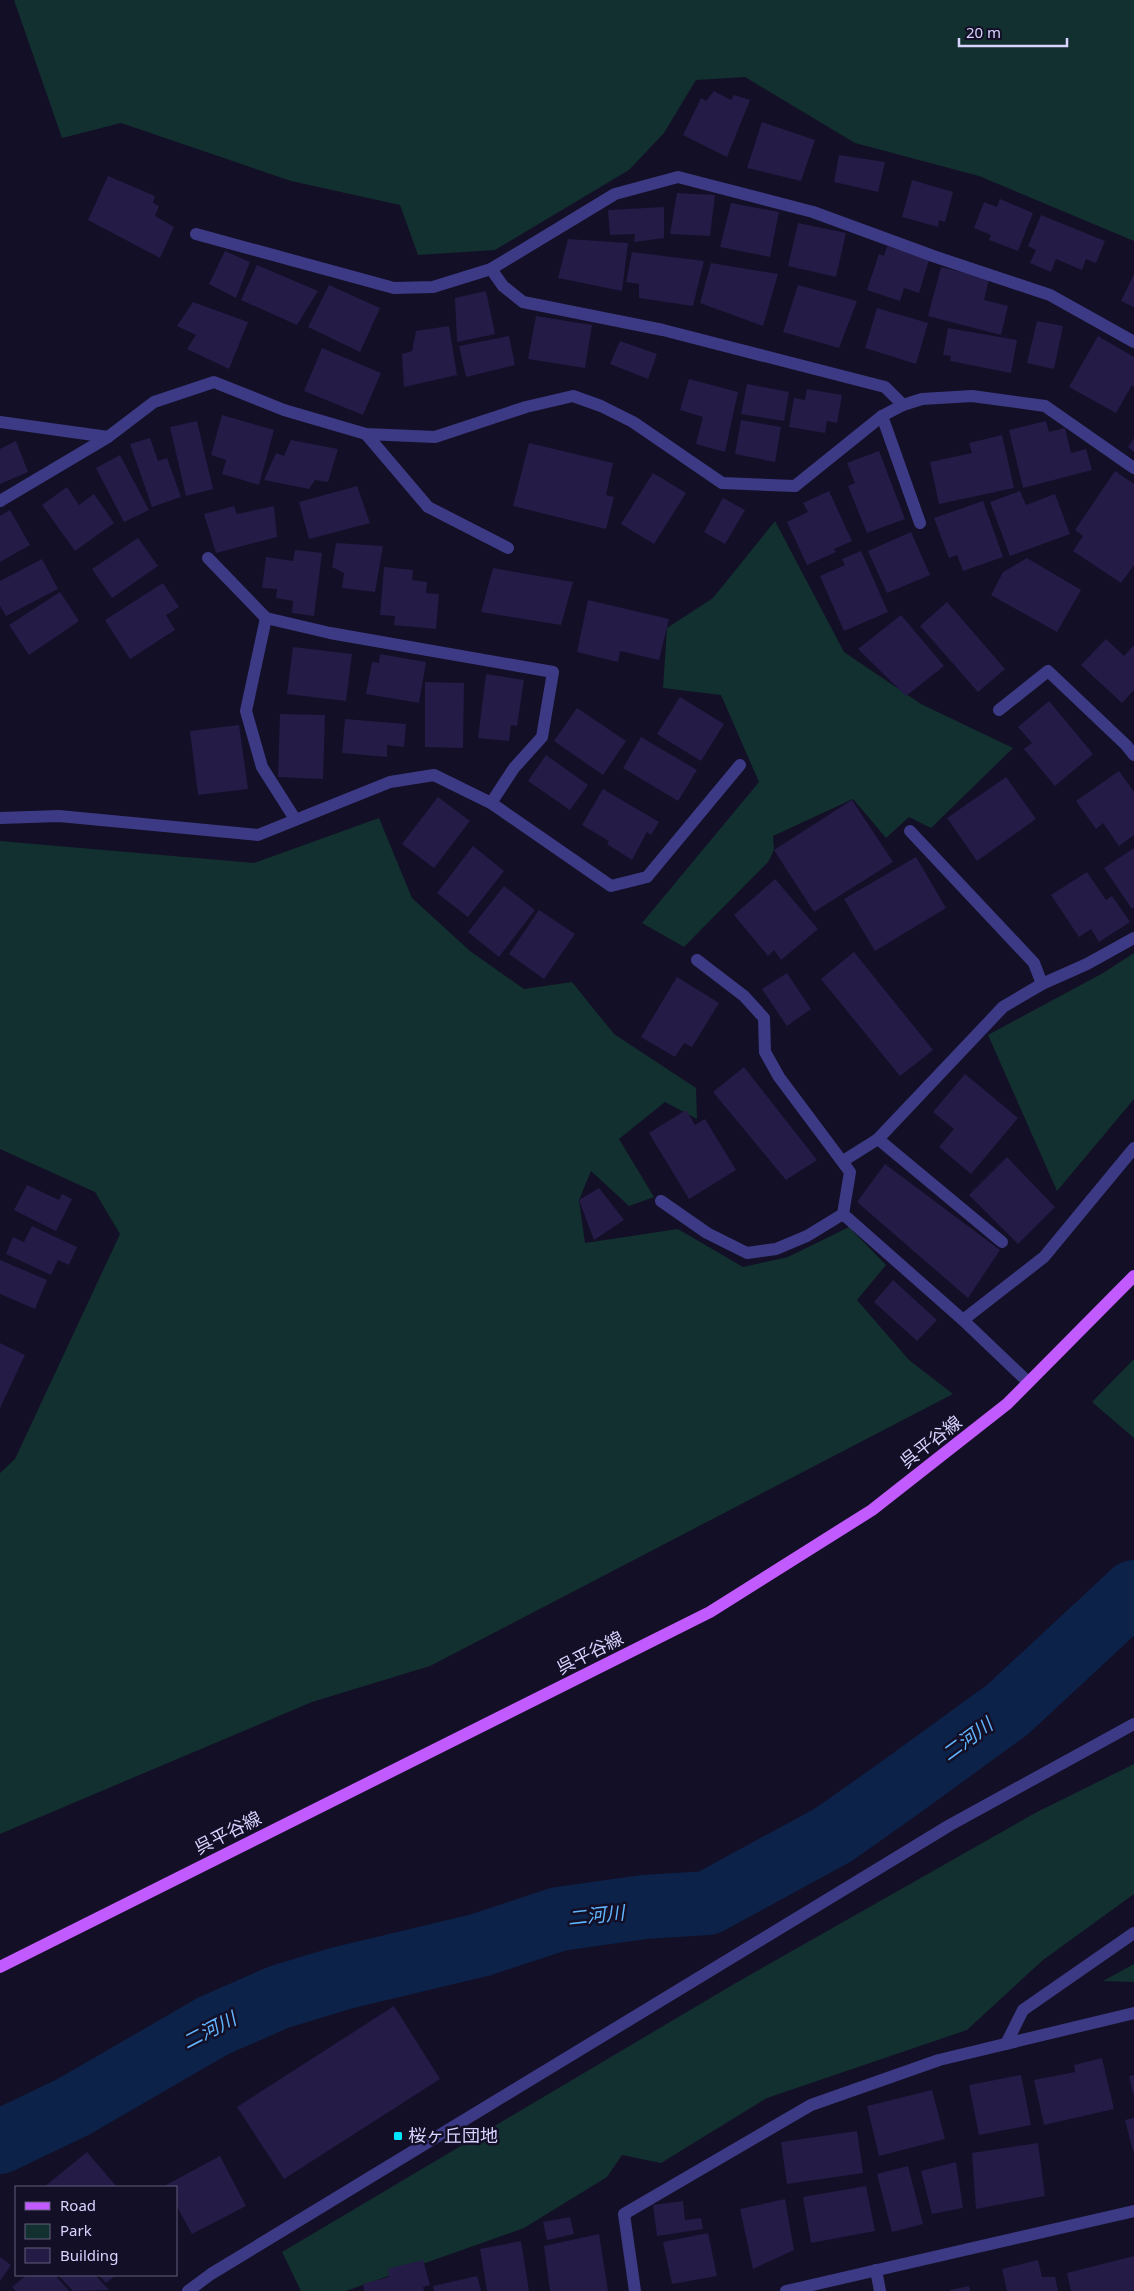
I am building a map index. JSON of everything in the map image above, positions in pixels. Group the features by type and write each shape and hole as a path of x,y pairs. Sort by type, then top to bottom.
{"main road":[{"name":"呉平谷線","path":"0,1966 710,1612 872,1510 1008,1404 1134,1276"}],"street":[{"path":"196,234 394,288 433,287 492,269 614,194 678,177 813,212 933,256 1050,295 1134,342"},
{"path":"492,269 503,286 523,302 662,330 885,387 903,405"},
{"path":"0,502 108,437 154,402 214,382 284,410 366,434 435,437 526,408 573,396 601,406 632,422 722,484 795,486 882,416 903,405 922,399 972,396 1046,406 1134,468"},
{"path":"882,416 920,523"},
{"path":"0,422 108,437"},
{"path":"366,434 428,507 508,548"},
{"path":"208,558 266,618 330,633 553,672 542,737 514,768 491,803"},
{"path":"266,618 246,711 262,767 295,819"},
{"path":"999,710 1048,671 1126,745 1134,755"},
{"path":"0,818 60,816 258,835 390,782 434,775 491,803 612,886 647,877 740,765"},
{"path":"910,831 1034,963 1042,984"},
{"path":"843,1162 878,1139 1003,1007 1042,984 1087,964 1134,938"},
{"path":"661,1201 707,1233 747,1253 776,1249 807,1236 843,1214 850,1172 779,1077 765,1052 764,1018 744,996 697,960"},
{"path":"878,1139 1002,1242"},
{"path":"963,1320 1044,1257 1134,1148"},
{"path":"843,1214 963,1320 1028,1382"},
{"path":"188,2291 253,2249 950,1825 1134,1724"},
{"path":"1006,2044 1023,2010 1134,1933"},
{"path":"635,2291 624,2214 811,2105 939,2060 1134,2013"},
{"path":"786,2291 1134,2211"},
{"path":"876,2270 880,2291"}],"green space":[{"path":"14,0 1134,0 1134,241 979,176 855,143 745,77 696,80 664,133 629,170 495,250 418,255 400,205 291,181 121,123 62,138"},
{"path":"775,521 844,652 921,704 1013,748 931,828 909,817 886,838 853,799 773,836 774,850 768,862 684,947 642,923 759,782 721,695 663,688 667,628 713,598"},
{"path":"379,818 412,898 470,951 524,989 572,982 614,1034 696,1088 697,1119 665,1102 619,1139 654,1197 629,1206 591,1171 579,1200 585,1243 678,1229 743,1267 788,1257 849,1227 886,1265 857,1300 909,1360 953,1394 430,1666 312,1702 0,1834 0,1473 15,1459 120,1234 95,1192 0,1149 0,841 254,863"},
{"path":"1134,953 1134,1099 1057,1191 988,1035 1103,973"},
{"path":"1134,1359 1134,1438 1092,1402"},
{"path":"1134,1764 1134,1894 1043,1960 967,2030 767,2098 661,2163 622,2155 607,2177 524,2228 346,2291 301,2291 282,2252 734,1984 1035,1813"},
{"path":"1134,1964 1134,1982 1103,1981"}],"building":[{"path":"714,91 731,100 734,95 750,100 727,157 683,135 701,98 706,101"},
{"path":"762,122 815,140 801,181 747,168"},
{"path":"839,155 885,162 878,192 834,182"},
{"path":"108,176 155,196 153,203 159,206 155,216 174,227 160,258 88,220"},
{"path":"912,180 953,192 945,222 939,220 938,227 902,217"},
{"path":"677,193 715,195 710,236 670,234"},
{"path":"1000,199 1033,213 1018,251 989,240 991,235 974,228 984,202 997,207"},
{"path":"731,203 779,212 770,257 720,247"},
{"path":"664,207 664,238 634,242 635,234 610,235 608,210"},
{"path":"1041,215 1105,241 1096,263 1086,259 1082,270 1056,259 1051,272 1030,263 1036,250 1028,246"},
{"path":"798,223 846,233 836,277 788,266"},
{"path":"568,239 628,243 622,291 558,278"},
{"path":"887,246 929,260 919,293 904,288 900,301 867,290 879,254 884,256"},
{"path":"225,251 250,262 236,298 209,284"},
{"path":"632,252 704,261 693,306 639,298 639,284 626,282"},
{"path":"711,263 778,274 763,326 700,303"},
{"path":"257,265 318,291 297,325 241,300"},
{"path":"941,267 989,279 984,300 1008,306 1001,335 928,316"},
{"path":"1134,274 1134,307 1121,301"},
{"path":"329,285 380,308 360,352 308,327"},
{"path":"798,285 857,301 839,348 783,332"},
{"path":"486,291 495,334 457,342 455,298"},
{"path":"193,302 248,322 229,369 187,349 196,335 177,326"},
{"path":"877,308 928,323 916,364 865,348"},
{"path":"536,316 592,325 585,368 528,359"},
{"path":"1037,321 1063,326 1054,369 1027,363"},
{"path":"449,326 457,375 404,387 402,354 412,351 416,331"},
{"path":"948,328 1017,340 1011,373 950,361 951,356 943,355"},
{"path":"509,336 515,365 466,377 459,346"},
{"path":"1098,336 1134,357 1134,387 1132,385 1116,413 1069,387"},
{"path":"620,341 657,354 648,379 610,364"},
{"path":"322,348 381,373 363,415 304,391"},
{"path":"689,379 738,392 725,452 696,444 703,417 680,410"},
{"path":"747,384 789,392 784,421 741,414"},
{"path":"807,389 842,395 837,423 827,421 825,433 789,427 794,398 805,400"},
{"path":"222,415 274,430 259,485 222,474 226,460 211,455"},
{"path":"741,420 781,427 775,462 735,454"},
{"path":"197,421 213,489 186,496 170,427"},
{"path":"1046,421 1049,432 1065,428 1071,453 1086,449 1092,470 1023,488 1009,430"},
{"path":"1002,435 1014,488 939,504 930,462 972,453 969,443"},
{"path":"150,438 158,461 167,458 181,497 152,507 130,444"},
{"path":"1134,438 1134,452 1128,447"},
{"path":"291,440 338,449 328,482 315,480 309,489 264,480 276,453 284,456"},
{"path":"16,441 28,472 0,484 0,449"},
{"path":"529,443 613,463 606,495 614,497 606,529 513,506"},
{"path":"879,451 905,519 867,533 848,486 855,483 847,463"},
{"path":"120,455 149,510 124,522 96,468"},
{"path":"1115,471 1134,484 1134,565 1121,583 1073,551 1083,536 1075,530"},
{"path":"653,473 686,493 654,544 621,524"},
{"path":"357,486 370,523 309,539 299,502"},
{"path":"67,487 79,505 94,494 114,523 75,551 42,505"},
{"path":"829,491 852,541 834,549 836,552 807,565 787,522 808,512 803,503"},
{"path":"1020,491 1026,505 1055,494 1070,534 1010,556 990,502"},
{"path":"723,498 745,510 725,544 704,532"},
{"path":"983,501 1003,557 963,571 957,555 949,558 934,518"},
{"path":"234,506 237,514 274,506 277,537 216,553 204,514"},
{"path":"10,510 30,545 0,562 0,516"},
{"path":"911,532 930,575 887,593 868,551"},
{"path":"138,538 158,566 112,598 92,569"},
{"path":"336,543 383,546 375,592 342,588 344,573 332,567"},
{"path":"295,550 322,553 314,616 292,613 293,601 276,598 277,589 262,588 266,557 293,561"},
{"path":"861,551 888,612 844,631 820,576 845,565 842,559"},
{"path":"1027,558 1081,590 1057,632 991,595 1003,572"},
{"path":"42,559 58,589 6,616 0,606 0,581"},
{"path":"384,567 413,570 412,580 427,582 426,593 439,594 436,629 394,625 395,616 380,615"},
{"path":"493,568 573,582 561,625 481,612"},
{"path":"163,583 179,607 166,615 175,630 130,659 105,620"},
{"path":"60,592 79,621 29,655 9,625"},
{"path":"588,600 669,619 659,660 620,651 618,662 577,652"},
{"path":"947,602 1005,669 978,692 920,626"},
{"path":"901,615 944,666 906,696 858,649"},
{"path":"1106,639 1124,656 1134,645 1134,690 1122,703 1081,665"},
{"path":"293,647 352,654 346,701 287,694"},
{"path":"380,654 426,662 419,703 366,694 372,662 379,663"},
{"path":"486,674 524,680 517,726 511,725 509,741 478,738"},
{"path":"425,682 464,683 463,748 425,747"},
{"path":"680,697 724,724 701,761 657,734"},
{"path":"1049,701 1093,754 1055,786 1024,749 1032,743 1018,727"},
{"path":"577,708 626,741 603,775 554,741"},
{"path":"280,714 325,715 323,779 278,777"},
{"path":"345,719 406,724 404,747 387,745 387,757 342,753"},
{"path":"239,725 248,789 198,795 190,731"},
{"path":"641,737 697,770 678,801 623,768"},
{"path":"546,755 588,785 570,810 528,781"},
{"path":"1119,771 1134,792 1134,835 1119,846 1103,823 1096,829 1076,801"},
{"path":"1006,777 1036,819 977,861 947,818"},
{"path":"603,789 659,822 651,835 647,832 632,860 607,844 609,841 582,825"},
{"path":"438,797 470,821 434,868 402,844"},
{"path":"852,800 893,862 814,912 774,850"},
{"path":"473,846 504,871 468,917 437,893"},
{"path":"1134,848 1134,907 1132,909 1104,868"},
{"path":"916,857 946,908 875,951 844,899"},
{"path":"1087,872 1106,900 1112,896 1130,922 1099,942 1091,929 1079,937 1051,895"},
{"path":"775,879 818,929 781,960 774,950 768,956 734,915"},
{"path":"504,886 535,910 499,957 468,932"},
{"path":"539,910 575,934 544,979 509,954"},
{"path":"854,952 933,1050 900,1076 821,979"},
{"path":"787,973 811,1009 787,1026 762,989"},
{"path":"677,977 719,1003 692,1047 684,1043 675,1057 641,1037"},
{"path":"744,1067 817,1160 786,1180 713,1092"},
{"path":"965,1074 1018,1118 971,1174 939,1147 954,1129 933,1112"},
{"path":"686,1110 695,1125 705,1119 736,1170 689,1199 649,1133"},
{"path":"1007,1157 1055,1207 1018,1244 969,1195"},
{"path":"885,1164 1000,1250 968,1298 857,1202"},
{"path":"27,1185 59,1200 62,1194 72,1199 56,1231 14,1210"},
{"path":"599,1188 624,1220 594,1240 579,1200"},
{"path":"32,1226 77,1247 69,1265 58,1260 51,1275 6,1254 13,1237 24,1242"},
{"path":"0,1260 47,1280 35,1309 0,1294"},
{"path":"893,1280 937,1320 917,1341 874,1302"},
{"path":"0,1343 25,1355 0,1408"},
{"path":"394,2006 440,2079 284,2179 237,2107"},
{"path":"1102,2058 1114,2109 1044,2125 1034,2080 1075,2072 1074,2065"},
{"path":"1021,2075 1031,2125 979,2135 969,2085"},
{"path":"1134,2075 1134,2094 1133,2094 1129,2076"},
{"path":"932,2090 945,2139 879,2156 867,2106"},
{"path":"1134,2118 1134,2151 1133,2151 1125,2120"},
{"path":"857,2131 863,2173 787,2184 781,2142"},
{"path":"1038,2143 1045,2196 976,2209 972,2153"},
{"path":"87,2152 116,2186 45,2186"},
{"path":"220,2156 246,2206 192,2234 178,2209 178,2186 166,2185"},
{"path":"956,2162 963,2208 932,2214 921,2171"},
{"path":"908,2166 923,2224 892,2232 877,2174"},
{"path":"866,2186 875,2231 811,2243 803,2197"},
{"path":"785,2199 794,2250 753,2269 740,2209"},
{"path":"683,2201 685,2220 701,2218 703,2229 657,2236 653,2205"},
{"path":"570,2217 574,2234 547,2240 543,2222"},
{"path":"708,2233 717,2276 672,2284 663,2242"},
{"path":"599,2234 608,2291 550,2291 544,2246"},
{"path":"521,2241 529,2291 487,2291 480,2249"},
{"path":"1134,2256 1134,2291 1071,2291 1067,2273"},
{"path":"0,2257 11,2265 0,2281"},
{"path":"423,2260 430,2285 423,2287 424,2291 364,2291 363,2284 389,2277 388,2269"},
{"path":"1038,2260 1042,2277 1055,2277 1058,2291 1007,2291 1002,2269"},
{"path":"26,2276 56,2276 69,2291 16,2291 12,2287"},
{"path":"59,2276 96,2276 109,2290 73,2291"},
{"path":"100,2276 115,2276 106,2283"},
{"path":"477,2276 481,2291 434,2291 433,2286"},
{"path":"969,2286 970,2291 950,2291 950,2290"}],"waterway":[{"name":"二河川","path":"0,2142 73,2107 213,2026 279,1997 342,1978 480,1945 559,1919 644,1907 708,1903 833,1835 1007,1710 1134,1592"}],"place":[{"name":"桜ヶ丘団地","path":"398,2136"}]}
